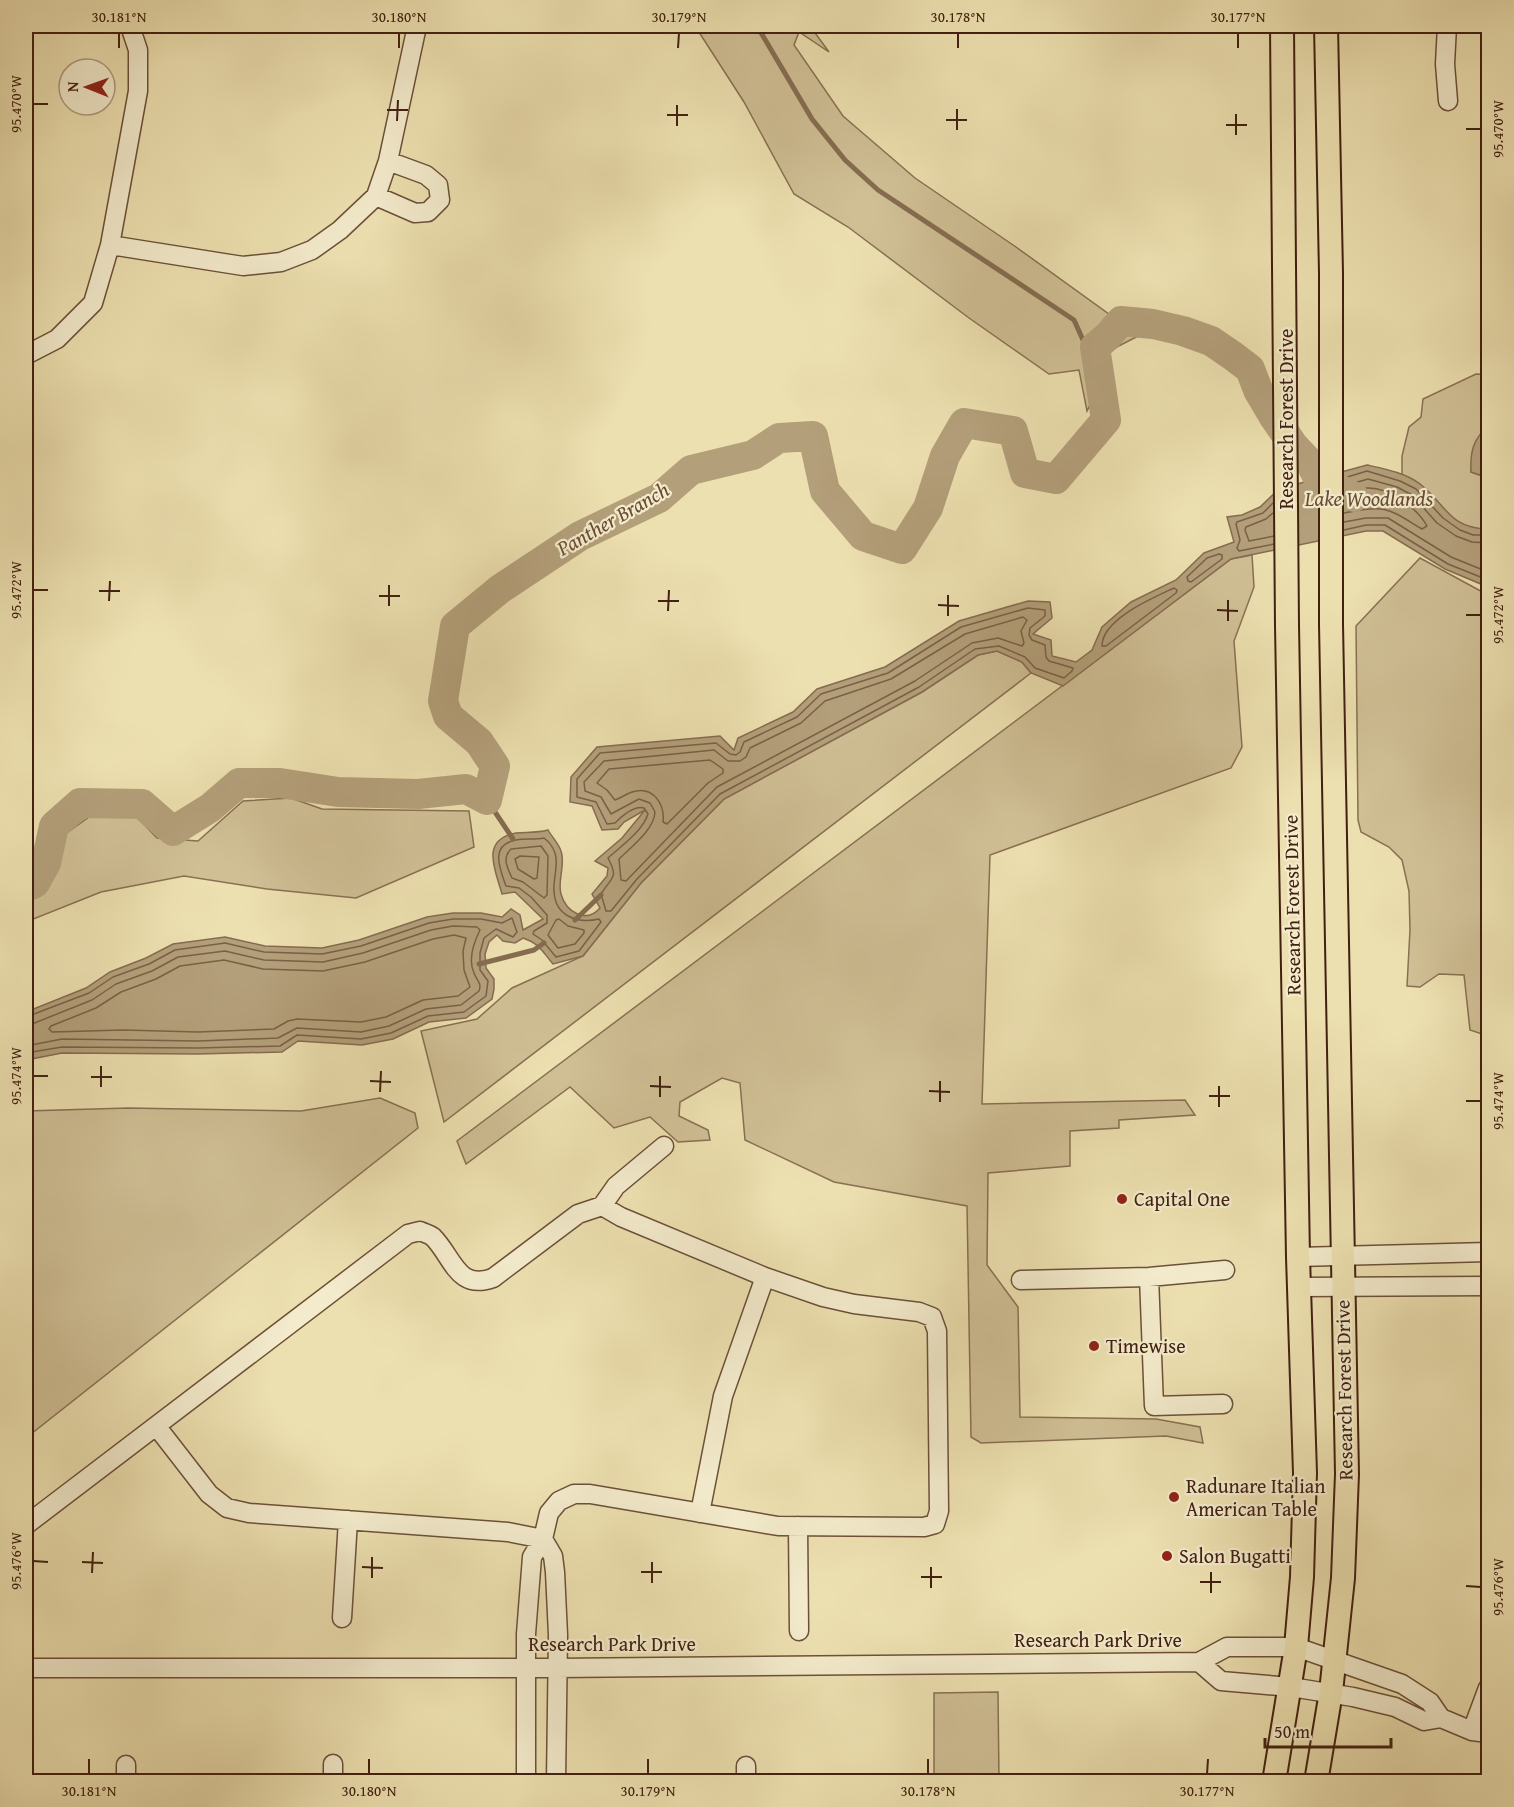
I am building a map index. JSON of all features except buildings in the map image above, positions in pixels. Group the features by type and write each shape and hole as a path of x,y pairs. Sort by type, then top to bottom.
{"main road":[{"name":"Research Forest Drive","path":"1274,1782 1296,1647 1302,1577 1305,1473 1298,1257 1287,625 1282,26"},
{"name":"Research Forest Drive","path":"1316,1782 1335,1661 1343,1578 1347,1474 1331,624 1331,273 1326,26"}],"street":[{"path":"26,355 57,339 93,303 110,244 138,91 138,50 130,26"},
{"path":"110,244 243,266 281,262 312,250 340,230 376,196 388,161 417,26"},
{"path":"1447,26 1444,64 1448,101"},
{"path":"376,196 415,213 428,212 440,200 438,185 426,175 388,161"},
{"path":"26,1525 408,1234 420,1231 432,1236 461,1275 472,1281 482,1282 493,1278 578,1214 602,1206 616,1186 664,1146"},
{"path":"525,1782 530,1572 532,1557 543,1539 549,1513 559,1501 574,1494 590,1494 778,1526 798,1527 924,1527 935,1524 939,1511 937,1331 932,1317 919,1312 854,1304 823,1297 765,1277 621,1217 602,1206"},
{"path":"1298,1257 1488,1252"},
{"path":"1021,1280 1149,1276 1225,1270"},
{"path":"1149,1276 1154,1406 1223,1404"},
{"path":"700,1513 723,1396 765,1277"},
{"path":"1299,1287 1488,1286"},
{"path":"157,1427 209,1494 227,1508 249,1513 508,1532 543,1539 553,1556 555,1572 558,1635 556,1782"},
{"path":"342,1618 348,1520"},
{"path":"798,1527 799,1631"},
{"path":"530,1572 555,1572"},
{"name":"Research Park Drive","path":"26,1668 557,1668 1199,1662 1227,1647 1296,1647 1402,1684 1430,1702 1441,1718 1424,1721 1395,1707 1331,1692 1221,1681 1199,1662"},
{"path":"1441,1718 1480,1732 1488,1688"}],"shaded area":[{"path":"695,26 810,26 829,52 799,32 794,45 843,116 915,178 1109,314 1149,321 1150,330 1105,353 1107,399 1095,395 1087,411 1079,370 1049,374 969,318 848,227 794,194 744,102"},
{"path":"1476,374 1488,375 1488,427 1482,431 1471,472 1488,478 1488,529 1474,529 1463,525 1447,514 1420,484 1402,475 1402,456 1409,427 1421,417 1423,399"},
{"path":"1252,555 1254,587 1234,641 1242,747 1231,768 990,855 982,1104 1185,1100 1195,1115 1119,1120 1119,1128 1070,1131 1070,1166 988,1173 987,1265 1018,1307 1020,1417 1156,1419 1200,1427 1203,1443 1166,1436 981,1443 971,1437 967,1206 834,1182 745,1140 740,1083 722,1078 680,1102 679,1116 708,1130 710,1140 678,1142 650,1117 614,1128 570,1087 466,1164 457,1141 1231,559"},
{"path":"1420,558 1488,595 1488,1036 1470,1030 1464,975 1439,974 1420,987 1407,986 1410,930 1409,891 1402,860 1389,847 1361,832 1358,820 1356,626"},
{"path":"997,651 1022,662 1031,673 444,1122 421,1031 477,1019 512,988 583,956 641,883 724,799 922,692 978,655"},
{"path":"291,798 322,809 469,811 474,847 356,898 267,889 184,876 101,892 26,922 26,905 52,873 64,835 99,810 135,815 157,838 198,841 243,801"},
{"path":"380,1098 415,1113 418,1128 26,1438 26,1111 128,1108 301,1111"},
{"path":"998,1692 999,1781 934,1781 934,1693"}],"water":[{"name":"Lake Woodlands","path":"1488,427 1488,478 1471,472 1471,465 1476,441"},
{"path":"1367,465 1408,477 1429,492 1456,520 1475,528 1488,529 1488,587 1445,569 1383,531 1366,531 1231,559 1063,686 1031,673 1022,662 997,651 978,655 922,692 724,799 641,883 583,956 553,964 540,948 529,940 523,938 515,943 503,941 497,935 489,942 485,954 486,968 494,979 492,999 466,1018 429,1022 393,1039 362,1045 298,1041 282,1052 62,1053 26,1060 26,1012 86,988 110,972 146,958 173,944 225,937 265,946 322,948 359,940 427,917 453,913 481,913 502,917 511,909 520,915 523,930 543,919 515,892 502,894 493,858 497,842 516,833 548,830 561,851 563,861 560,889 567,906 577,914 595,913 600,908 592,894 607,876 608,868 595,861 622,838 645,810 624,822 618,829 602,830 592,806 570,802 571,777 597,747 720,736 734,750 738,738 793,712 817,689 885,667 959,621 1028,601 1050,602 1052,618 1033,634 1051,640 1052,656 1076,662 1092,650 1102,627 1131,602 1176,580 1204,553 1234,542 1227,517 1242,515 1260,507 1279,489"}],"waterway":[{"path":"757,26 812,119 845,160 878,190 1074,320 1083,340 1095,347"},
{"name":"Panther Branch","path":"26,887 35,883 46,863 54,826 80,803 142,804 173,831 210,808 239,783 280,783 338,792 418,794 466,789 487,800 495,766 479,742 448,716 443,701 455,626 500,589 580,536 659,498 691,470 753,455 779,438 813,436 825,491 863,536 902,549 928,508 945,456 964,423 1013,431 1025,473 1056,479 1106,420 1095,347 1121,321 1153,324 1183,331 1211,341 1233,356 1250,369 1258,390 1274,417 1293,445 1311,464 1318,478 1354,497"},
{"path":"487,800 513,839"},
{"path":"575,920 601,895"},
{"path":"479,964 534,950 544,943"}],"place":[{"name":"Capital One","path":"1122,1199"},
{"name":"Timewise","path":"1094,1346"},
{"name":"Radunare Italian American Table","path":"1174,1497"},
{"name":"Salon Bugatti","path":"1167,1556"}]}
